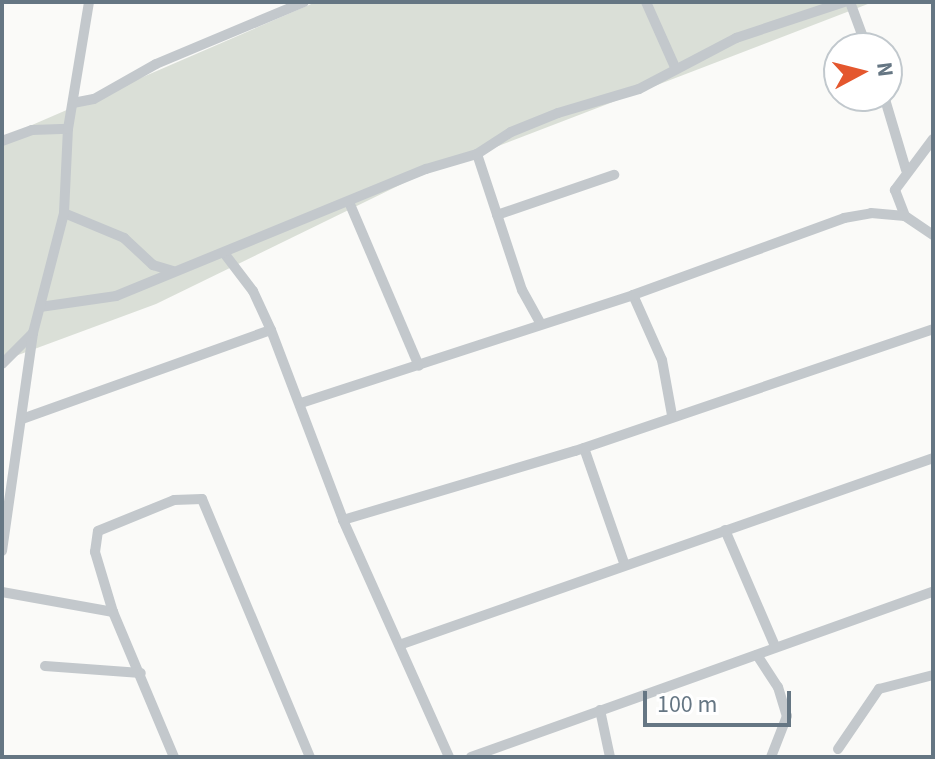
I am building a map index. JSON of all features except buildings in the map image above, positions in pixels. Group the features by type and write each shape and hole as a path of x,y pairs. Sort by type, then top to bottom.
{"street":[{"path":"2,551 33,333 64,213 68,129 89,2"},
{"path":"73,103 94,99 156,64 304,2"},
{"path":"646,2 675,67"},
{"path":"40,307 96,302 224,253 426,169 477,154 511,132 639,89 675,67 736,38 847,2 860,32"},
{"path":"889,112 906,170"},
{"path":"2,141 32,130 68,129"},
{"path":"905,216 895,190 906,170 933,139"},
{"path":"477,154 522,290 541,324"},
{"path":"497,215 614,175"},
{"path":"349,202 419,366"},
{"path":"64,213 124,238 153,265 176,271"},
{"path":"301,403 633,295 852,215 905,216 933,235"},
{"path":"224,253 253,291 271,330 343,520 402,644 449,757"},
{"path":"633,295 662,360 672,415"},
{"path":"343,520 584,448 672,415 933,329"},
{"path":"22,419 271,330"},
{"path":"2,364 33,333"},
{"path":"584,448 624,563"},
{"path":"402,644 624,563 933,458"},
{"path":"174,757 113,612 95,552 98,531 174,500 202,499 310,757"},
{"path":"725,530 775,646"},
{"path":"2,592 113,612"},
{"path":"471,757 933,592"},
{"path":"757,655 778,687 787,716 771,757"},
{"path":"45,666 141,673"},
{"path":"838,749 879,689 933,675"},
{"path":"600,710 610,757"}],"shaded area":[{"path":"316,2 873,2 410,180 156,304 2,361 2,138"}]}
